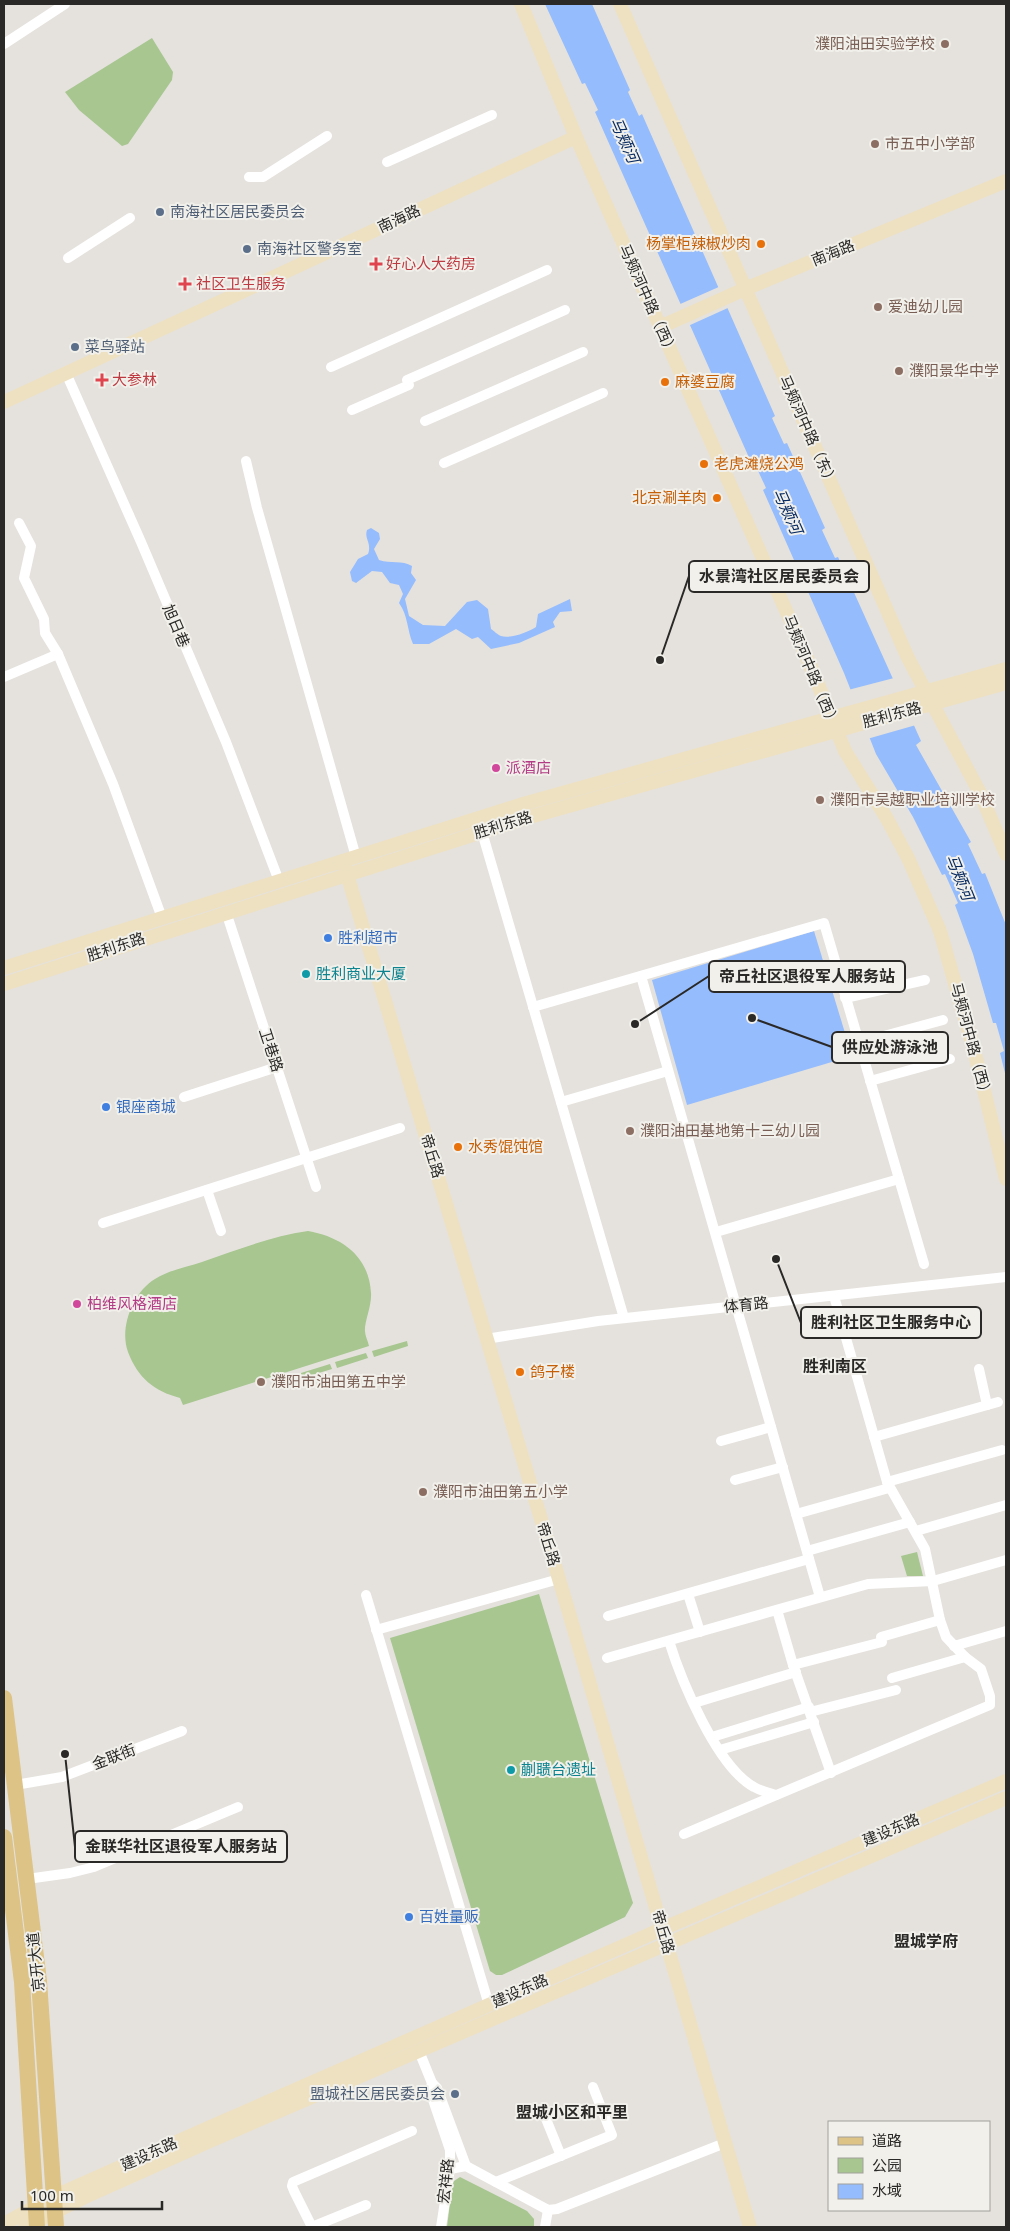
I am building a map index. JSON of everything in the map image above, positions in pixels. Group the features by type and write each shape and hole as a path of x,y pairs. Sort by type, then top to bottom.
{"main road":[{"name":"京开大道","path":"4,1698 40,1999 54,2212"},
{"name":"京开大道","path":"4,1837 22,1982 33,2220"}],"street":[{"path":"5,40 65,4"},
{"name":"马颊河中路（西）","path":"521,4 576,137 810,666 838,722 845,752 886,817 908,858 940,931 974,1050 1006,1179"},
{"name":"马颊河中路（东）","path":"620,4 739,292 908,658 927,690 980,793 1006,854"},
{"path":"386,162 492,114"},
{"path":"249,177 263,176 327,136"},
{"name":"南海路","path":"4,402 576,137"},
{"name":"南海路","path":"660,327 739,292 1006,181"},
{"path":"68,258 130,218"},
{"path":"331,367 547,270"},
{"path":"352,410 408,382 565,310"},
{"path":"425,421 583,352"},
{"name":"旭日巷","path":"66,373 141,542 222,733 271,856 279,881"},
{"path":"444,463 603,394"},
{"path":"246,461 262,526 356,857"},
{"path":"19,523 31,546 24,578 44,619 45,633 58,654 113,784 162,918"},
{"path":"4,677 58,654"},
{"name":"胜利东路","path":"4,968 279,881 344,868 482,832 838,722 902,697 1006,669"},
{"name":"胜利东路","path":"4,984 226,912 344,868 356,857 522,804 838,722 909,710 1006,684"},
{"path":"482,832 624,1318"},
{"name":"帝丘路","path":"344,868 559,1579 750,2227"},
{"name":"卫巷路","path":"226,912 316,1187"},
{"path":"534,1008 824,922 924,1264"},
{"path":"641,976 820,1598"},
{"path":"845,998 925,980"},
{"path":"858,1043 943,1020"},
{"path":"870,1081 950,1058"},
{"path":"184,1097 277,1067"},
{"path":"561,1102 668,1071"},
{"path":"103,1223 400,1128"},
{"path":"716,1232 899,1179"},
{"path":"208,1190 221,1232"},
{"name":"体育路","path":"486,1339 624,1318 1006,1277"},
{"path":"684,1834 990,1705 990,1696 981,1669 965,1657 946,1637 940,1620 925,1549 888,1485 834,1296"},
{"path":"979,1369 987,1405"},
{"path":"874,1437 998,1402"},
{"path":"721,1441 771,1426"},
{"path":"796,1514 1002,1450"},
{"path":"735,1480 783,1467"},
{"path":"916,1531 1006,1505"},
{"path":"608,1616 688,1594 910,1522"},
{"path":"607,1658 868,1584 933,1581 1006,1560"},
{"path":"376,1630 559,1579"},
{"path":"688,1594 700,1632"},
{"path":"366,1595 489,2005"},
{"path":"777,1610 831,1773"},
{"path":"694,1703 940,1620"},
{"path":"954,1646 1006,1631"},
{"path":"669,1641 679,1671 720,1750 741,1776 753,1786 776,1795"},
{"path":"892,1678 965,1657"},
{"path":"712,1737 811,1714 896,1690"},
{"path":"720,1750 811,1714"},
{"name":"金联街","path":"15,1785 62,1777 182,1731"},
{"name":"建设东路","path":"54,2212 489,2005 662,1928 1006,1781"},
{"name":"建设东路","path":"4,2224 33,2220 54,2212 203,2144 1006,1798"},
{"path":"27,1879 70,1873 94,1867 238,1807"},
{"name":"宏祥路","path":"419,2051 432,2083 430,2091 450,2150 450,2169 441,2227"},
{"path":"432,2083 437,2088 466,2166"},
{"path":"496,2182 612,2135 594,2087"},
{"path":"542,2109 561,2156"},
{"path":"366,2205 312,2227 292,2186 297,2179 412,2131"},
{"path":"450,2169 466,2166 548,2210 557,2209 725,2143"},
{"path":"545,2227 548,2210"}],"green space":[{"path":"152,38 173,72 172,80 128,144 122,146 79,110 65,92"},
{"path":"308,1231 342,1243 352,1250 365,1269 371,1293 365,1328 365,1335 369,1346 183,1405 180,1398 162,1392 142,1376 128,1352 125,1332 134,1301 147,1285 160,1276 172,1271 268,1240"},
{"path":"407,1341 408,1346 374,1357 372,1351"},
{"path":"366,1353 368,1358 337,1368 335,1362"},
{"path":"330,1364 332,1369 302,1378 301,1373"},
{"path":"917,1552 923,1576 907,1576 901,1556"},
{"name":"蒯聩台遗址","path":"539,1594 633,1903 625,1917 502,1975 496,1975 490,1971 390,1638"},
{"path":"460,2177 527,2211 534,2219 534,2227 447,2227 452,2187 454,2181"}],"water":[{"name":"马颊河","path":"545,4 592,4 630,90 628,92 639,116 642,114 775,416 772,418 784,444 787,443 825,528 822,530 835,558 838,557 921,741 916,745 971,842 968,844 982,874 985,873 1006,925 1006,1077 1000,1053 1004,1051 996,1023 993,1023 973,954 955,905 958,903 945,874 942,875 913,817 876,754 844,673 763,490 766,488 754,462 751,462 595,112 598,110 585,83 582,84"},
{"path":"371,528 379,533 380,539 374,549 379,560 404,563 412,566 411,573 416,580 405,599 409,616 423,625 445,626 467,602 477,600 488,609 491,629 500,635 509,637 533,629 536,627 538,614 570,599 572,611 560,612 553,622 555,627 519,643 491,649 478,637 472,639 456,629 429,644 413,644 404,612 399,603 403,594 399,585 390,583 382,572 372,571 356,583 352,581 350,572 358,559 368,554 369,547 366,533"},
{"path":"814,931 852,1056 687,1105 652,980"}],"pier":[{"path":"721,286 730,307 688,326 678,305"},
{"path":"894,678 916,725 867,739 848,690"}],"place":[{"name":"濮阳油田实验学校","path":"945,44"},
{"name":"市五中小学部","path":"875,144"},
{"name":"南海社区居民委员会","path":"160,212"},
{"name":"杨掌柜辣椒炒肉","path":"761,244"},
{"name":"南海社区警务室","path":"247,249"},
{"name":"好心人大药房","path":"376,264"},
{"name":"社区卫生服务","path":"185,284"},
{"name":"爱迪幼儿园","path":"878,307"},
{"name":"菜鸟驿站","path":"75,347"},
{"name":"濮阳景华中学","path":"899,371"},
{"name":"大参林","path":"102,380"},
{"name":"麻婆豆腐","path":"665,382"},
{"name":"老虎滩烧公鸡","path":"704,464"},
{"name":"北京涮羊肉","path":"717,498"},
{"name":"水景湾社区居民委员会","path":"660,660"},
{"name":"派酒店","path":"496,768"},
{"name":"濮阳市吴越职业培训学校","path":"820,800"},
{"name":"胜利超市","path":"328,938"},
{"name":"胜利商业大厦","path":"306,974"},
{"name":"供应处游泳池","path":"752,1018"},
{"name":"帝丘社区退役军人服务站","path":"635,1024"},
{"name":"银座商城","path":"106,1107"},
{"name":"濮阳油田基地第十三幼儿园","path":"630,1131"},
{"name":"水秀馄饨馆","path":"458,1147"},
{"name":"胜利社区卫生服务中心","path":"776,1259"},
{"name":"柏维风格酒店","path":"77,1304"},
{"name":"鸽子楼","path":"520,1372"},
{"name":"濮阳市油田第五中学","path":"261,1382"},
{"name":"濮阳市油田第五小学","path":"423,1492"},
{"name":"金联华社区退役军人服务站","path":"65,1754"},
{"name":"蒯聩台遗址","path":"511,1770"},
{"name":"百姓量贩","path":"409,1917"},
{"name":"盟城社区居民委员会","path":"455,2094"}],"district":[{"name":"胜利南区","path":"835,1366"},
{"name":"盟城学府","path":"926,1941"},
{"name":"盟城小区和平里","path":"572,2112"}]}
